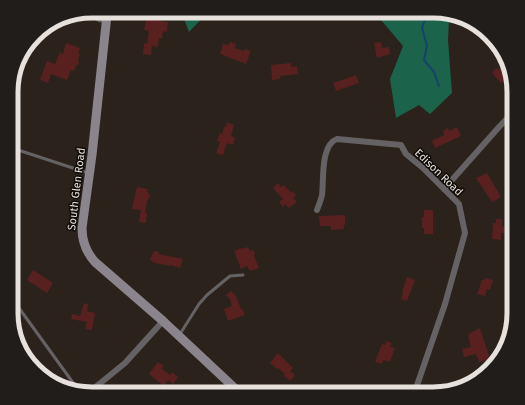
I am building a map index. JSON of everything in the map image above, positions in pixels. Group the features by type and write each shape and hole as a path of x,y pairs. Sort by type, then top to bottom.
{"main road":[{"name":"South Glen Road","path":"107,18 82,237 87,250 95,262 163,321 234,387"}],"street":[{"path":"444,189 507,118"},
{"name":"Edison Road","path":"317,210 322,196 327,150 334,140 337,139 401,145 406,154 424,168 459,204 465,233 445,304 416,387"},
{"path":"94,387 124,362 163,321"}],"lane":[{"path":"18,150 90,174"},
{"path":"179,336 199,304 207,295 230,276 243,275"},
{"path":"18,306 75,385"}],"green space":[{"path":"184,18 202,18 189,32"},
{"path":"371,18 437,18 449,20 448,40 452,93 430,114 419,105 396,118 390,79 403,46 381,20"}],"building":[{"path":"147,18 159,18 159,21 168,22 167,32 163,31 162,39 159,38 158,47 152,46 151,55 143,54 144,43 147,44 149,31 144,30"},
{"path":"230,42 236,44 235,48 244,51 245,49 251,51 246,64 220,54 223,44 229,45"},
{"path":"381,42 382,48 389,47 390,54 377,58 374,43"},
{"path":"66,43 80,48 78,53 80,54 78,59 79,63 74,71 71,70 67,80 51,74 48,83 40,80 47,61 55,64 60,52 63,54"},
{"path":"291,63 291,67 297,66 298,74 280,76 280,79 272,80 271,65"},
{"path":"502,66 505,75 503,77 505,79 501,83 492,73 496,68 498,70"},
{"path":"356,75 359,83 336,91 333,83"},
{"path":"227,122 234,125 231,136 235,138 233,145 227,143 223,155 216,153 220,141 217,141 220,133 222,134 224,127 226,127"},
{"path":"457,127 461,136 435,148 432,141 444,135 443,131 448,128 449,131"},
{"path":"487,173 501,197 492,202 476,178"},
{"path":"278,183 281,187 284,185 291,193 292,191 296,195 293,198 297,202 289,208 285,204 283,207 279,202 283,199 273,188"},
{"path":"137,187 148,189 147,192 150,195 147,201 145,213 147,213 146,223 139,222 141,210 132,209"},
{"path":"424,210 433,210 433,234 424,234 424,228 422,228 422,217 424,217"},
{"path":"345,215 344,229 331,230 331,226 320,226 319,216"},
{"path":"496,219 502,219 502,226 505,227 504,233 501,233 501,240 492,239 493,223 496,223"},
{"path":"248,247 250,251 252,250 255,252 254,256 259,268 250,271 247,266 241,269 234,251"},
{"path":"154,251 159,252 158,254 183,259 180,268 155,263 150,260"},
{"path":"33,270 53,283 47,293 27,280"},
{"path":"407,277 415,280 407,301 401,299"},
{"path":"485,278 493,280 490,290 487,289 485,296 477,294 482,280"},
{"path":"231,291 236,296 245,315 228,321 224,309 232,306 230,299 226,295"},
{"path":"84,303 88,304 87,311 95,313 92,330 85,329 87,322 71,319 72,314 80,316"},
{"path":"480,328 490,359 479,362 476,354 464,357 462,349 471,347 468,334"},
{"path":"386,341 392,343 390,347 395,348 390,362 383,360 382,364 375,362 382,344 385,345"},
{"path":"278,353 293,368 290,371 295,375 290,381 284,376 285,374 270,363"},
{"path":"158,362 164,366 162,369 170,375 172,372 178,377 173,384 168,380 164,386 149,374"}],"waterway":[{"path":"426,18 422,28 427,46 424,60 434,72 439,86"}]}
